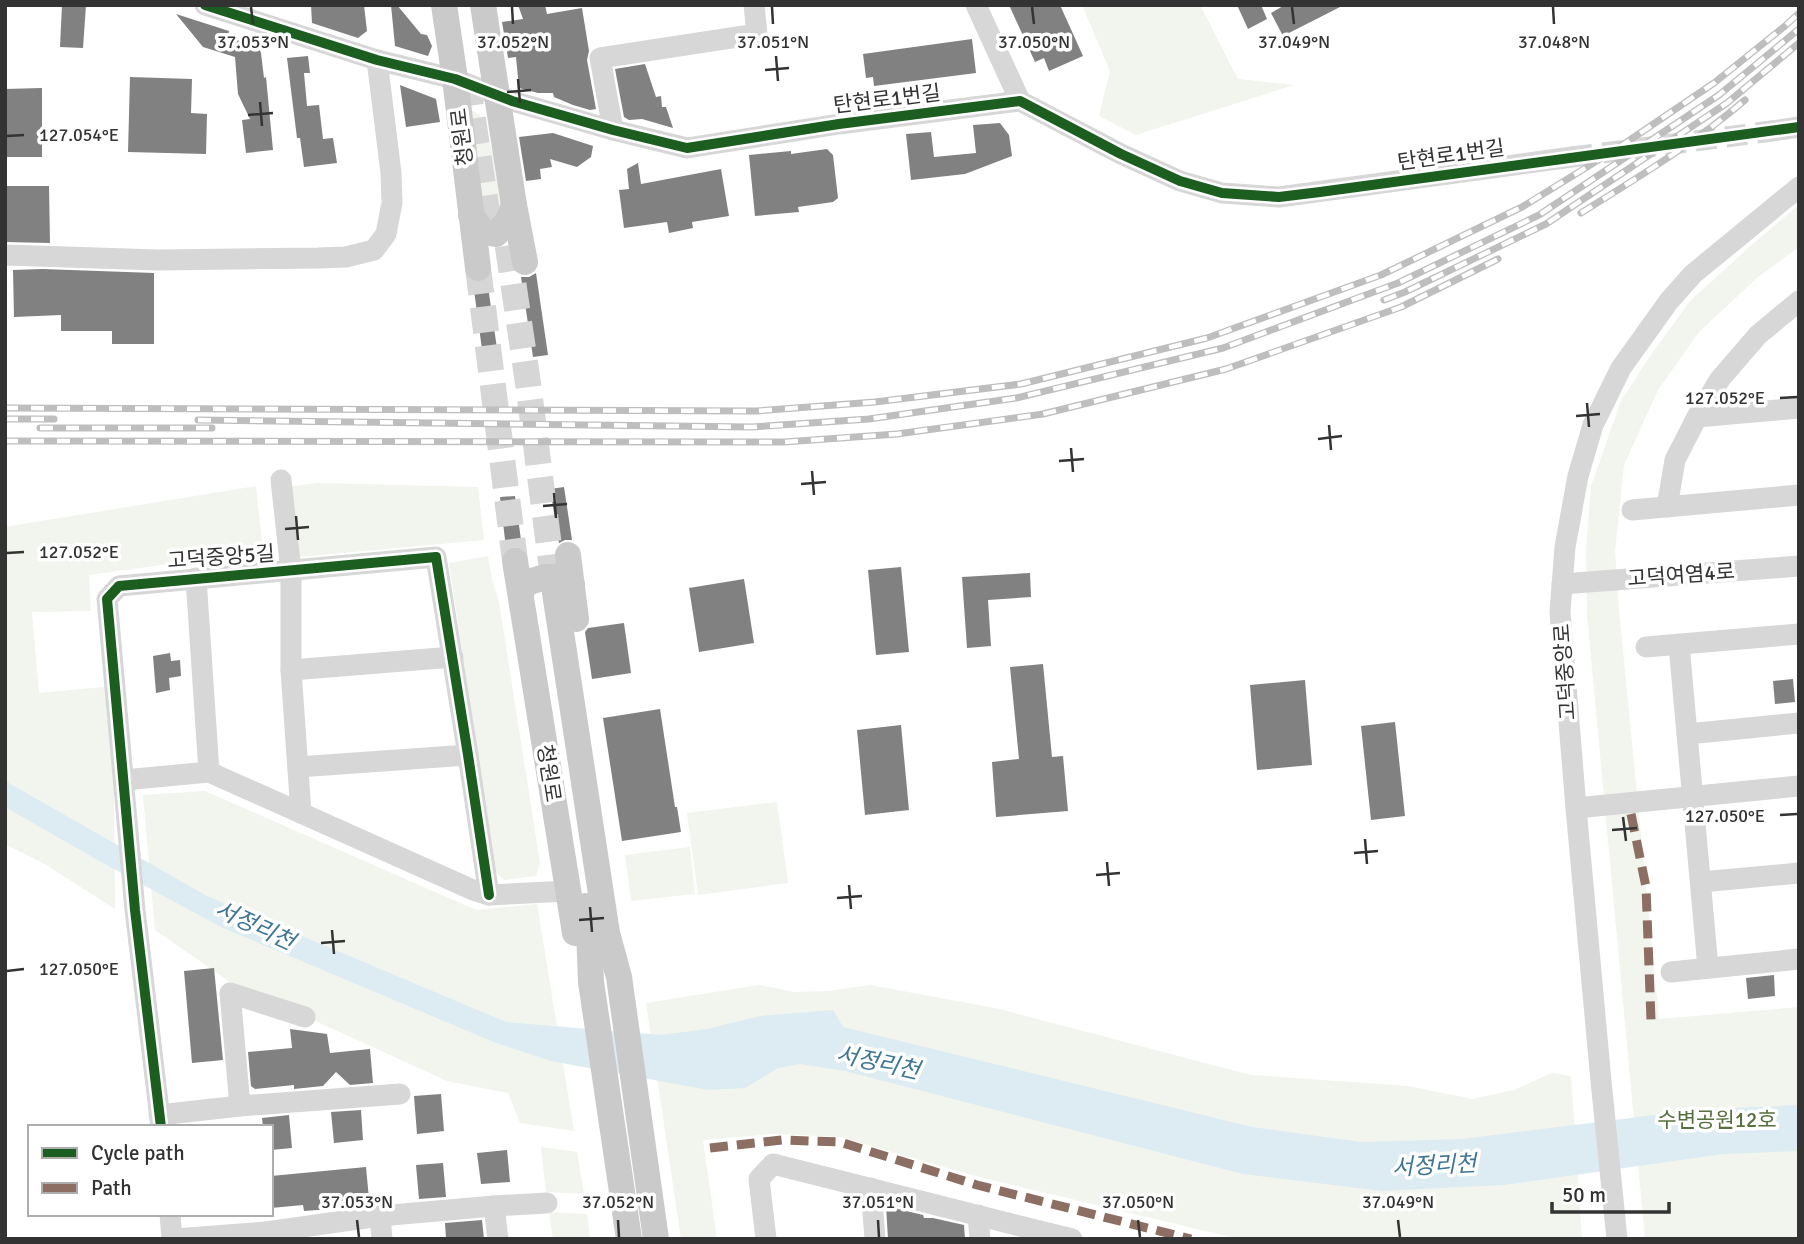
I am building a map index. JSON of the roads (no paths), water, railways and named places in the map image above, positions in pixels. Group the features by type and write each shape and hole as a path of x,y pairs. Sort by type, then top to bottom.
{"main road":[{"name":"청원로","path":"444,5 478,268"},
{"name":"청원로","path":"482,5 514,205 526,262"},
{"path":"471,215 482,232 496,234 508,221 514,205"},
{"name":"청원로","path":"568,555 546,591 568,891 575,932 591,982"},
{"name":"청원로","path":"515,561 546,591 623,930 619,978 656,1239"},
{"name":"청원로","path":"546,591 589,931 591,982 629,1239"}],"street":[{"name":"탄현로1번길","path":"205,5 377,60 455,79 497,95 613,130 687,148 838,124 1020,101 1121,154 1180,181 1223,193 1279,197 1572,157"},
{"path":"613,130 600,58 757,34 754,5"},
{"path":"976,5 1020,101"},
{"path":"5,255 158,260 332,258 374,250 386,234 392,202 377,60"},
{"path":"1772,131 1799,127"},
{"name":"고덕중앙로","path":"1616,1230 1560,612 1565,547 1578,476 1593,425 1621,368 1669,301 1693,274 1799,187"},
{"path":"1667,507 1675,460 1697,416 1720,379 1758,335 1799,301"},
{"path":"1697,416 1799,408"},
{"path":"281,480 291,571 291,670 301,813"},
{"path":"1632,510 1799,495"},
{"name":"고덕중앙5길","path":"160,1121 135,910 107,599 119,586 436,557 489,895"},
{"name":"고덕여염4로","path":"1562,584 1799,566"},
{"path":"195,578 209,772"},
{"path":"1646,647 1799,634"},
{"path":"1679,645 1709,968"},
{"path":"291,670 453,657"},
{"path":"1687,734 1799,723"},
{"path":"298,767 468,755"},
{"path":"124,780 209,772 473,890 489,895 568,891"},
{"path":"1576,808 1799,786"},
{"path":"1701,882 1799,873"},
{"path":"1671,972 1799,959"},
{"path":"240,1106 230,993 305,1017"},
{"path":"160,1121 240,1106 400,1094"},
{"path":"766,1239 759,1179 773,1164 1072,1239"},
{"path":"871,1188 875,1239"},
{"path":"170,1216 173,1239 266,1235 380,1216 547,1203"},
{"path":"494,1206 498,1239"},
{"path":"978,1214 980,1239"},
{"path":"380,1216 382,1239"}],"water":[{"name":"서정리천","path":"5,781 207,896 506,1022 661,1035 707,1029 760,1016 833,1010 843,1027 1252,1127 1361,1142 1462,1139 1694,1110 1799,1105 1799,1151 1723,1154 1504,1185 1382,1191 1243,1174 845,1071 800,1064 778,1068 745,1088 708,1090 551,1061 496,1043 221,927 5,807"}],"tunnel":[{"path":"467,80 490,232"},
{"path":"1572,157 1772,131"},
{"path":"502,207 555,593"},
{"path":"478,268 515,561"}],"railway":[{"path":"5,408 756,411 875,402 1021,384 1207,338 1381,275 1522,207 1621,146 1714,83 1799,13"},
{"path":"198,420 752,427 869,419 1016,398 1223,348 1398,283 1539,215 1719,95 1799,29"},
{"path":"1384,300 1546,224 1727,103 1799,43"},
{"path":"1581,213 1686,145 1745,100"},
{"path":"5,441 784,442 897,434 1043,414 1226,369 1401,307 1498,259"},
{"path":"5,419 54,419"},
{"path":"40,428 212,428"}],"park label":[{"name":"수변공원12호","path":"1717,1120"}]}
